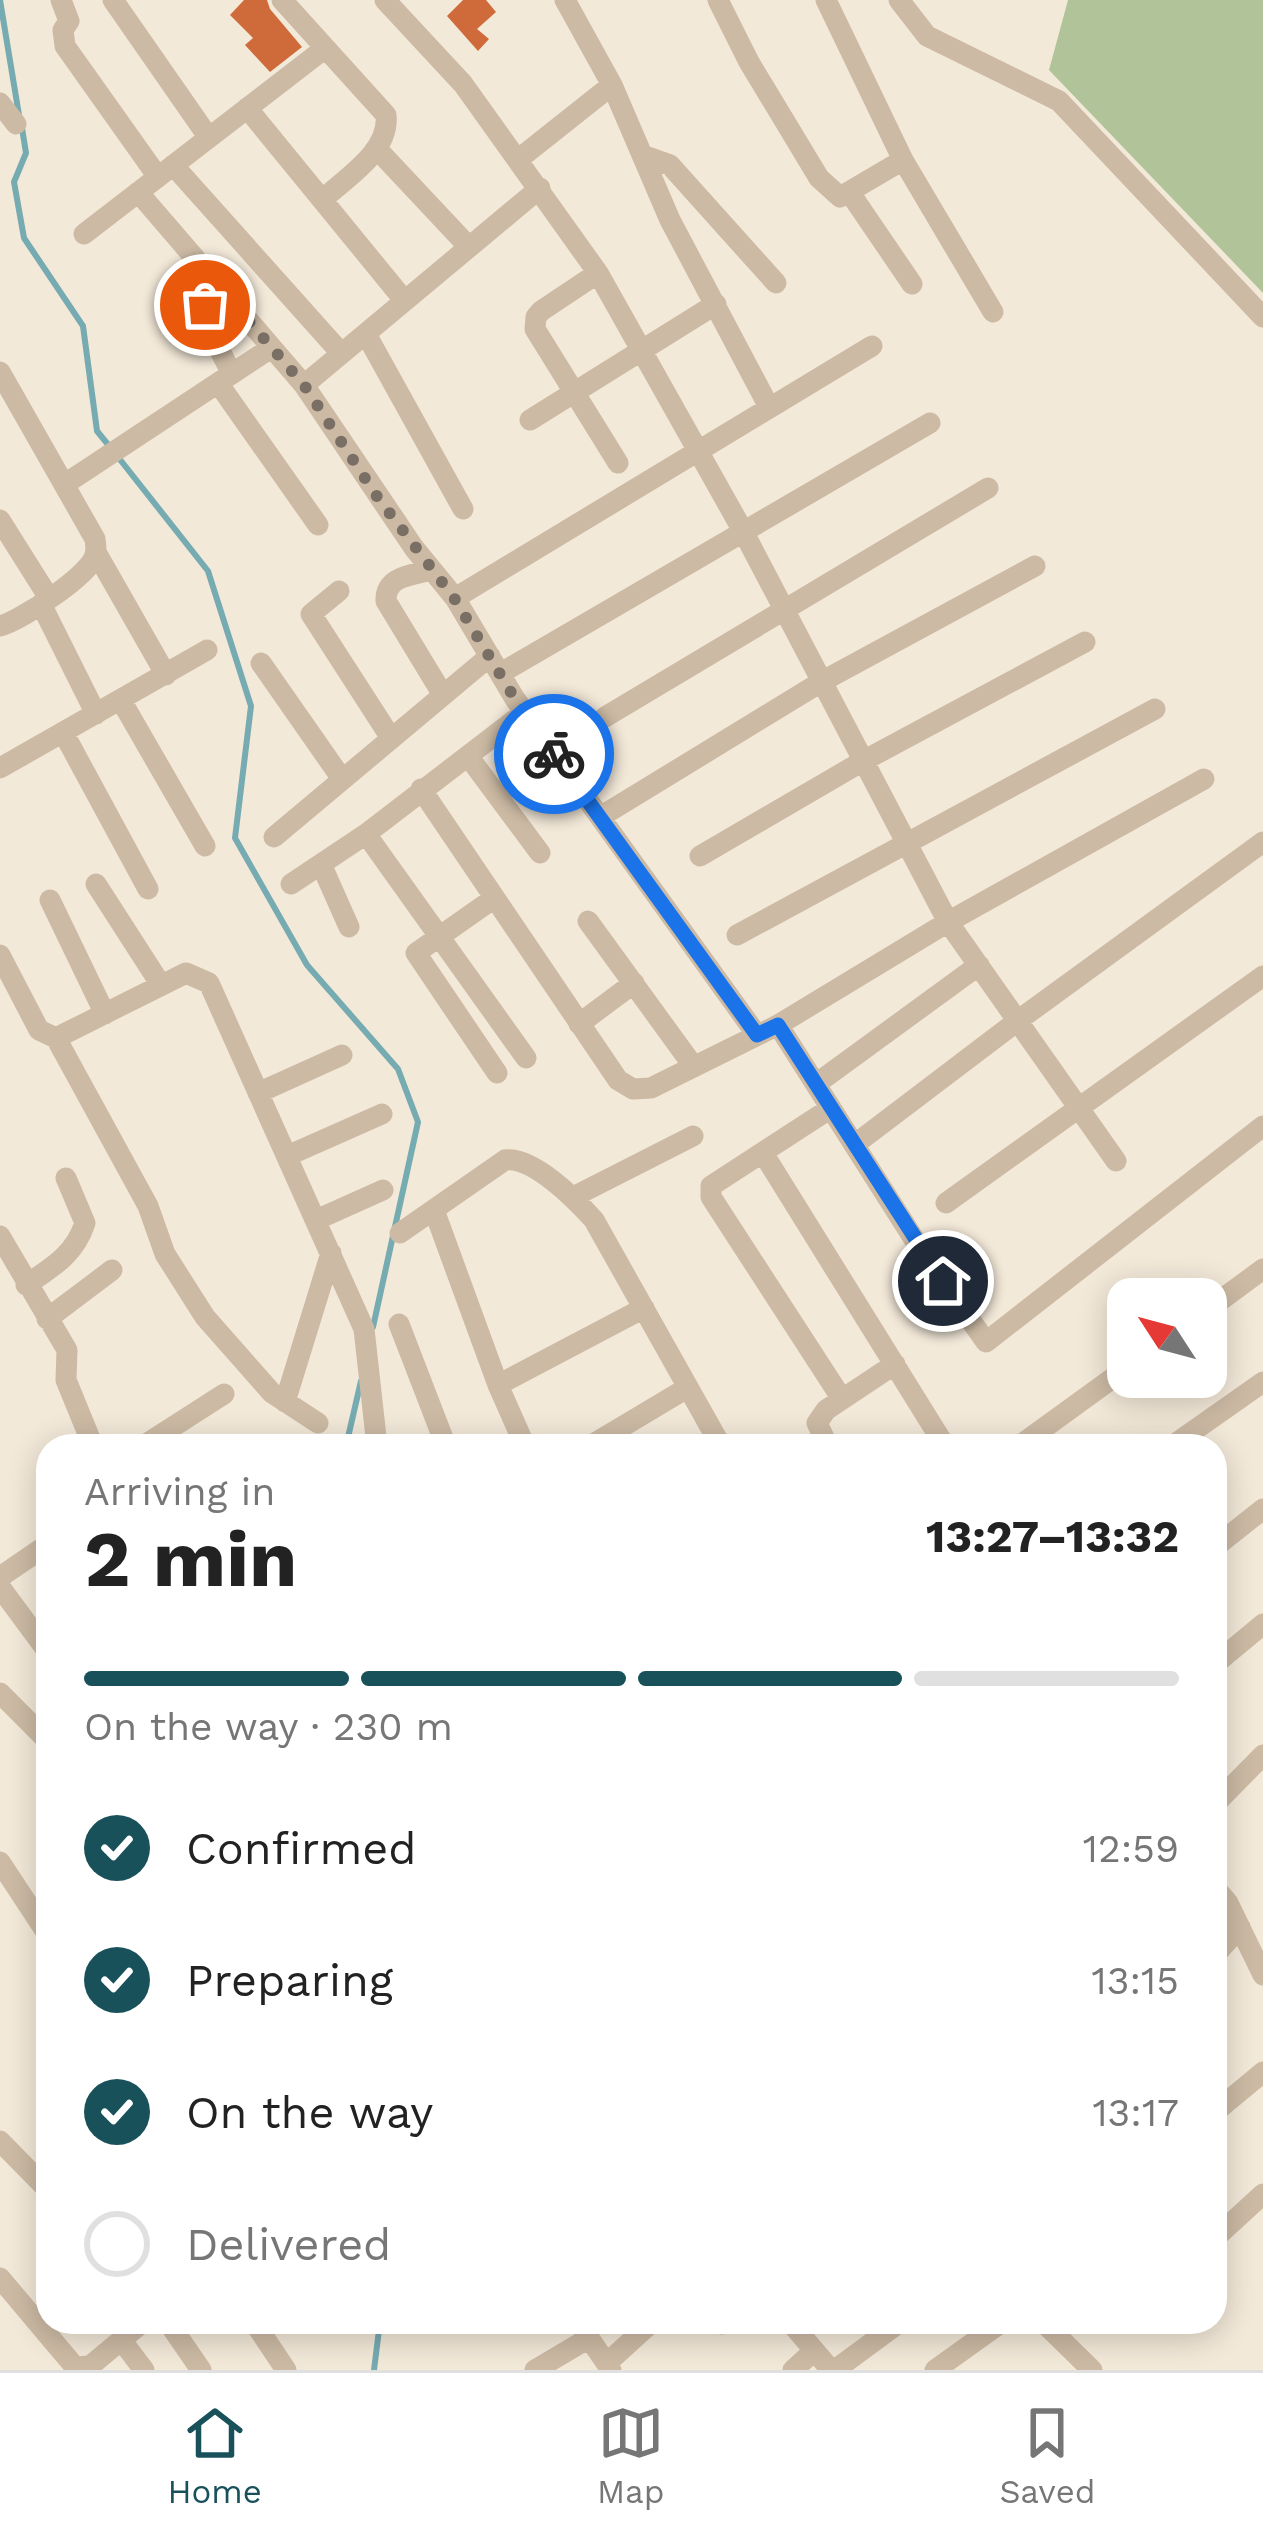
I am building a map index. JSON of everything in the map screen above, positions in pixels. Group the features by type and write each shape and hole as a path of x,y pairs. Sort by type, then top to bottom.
{"street":[{"path":"61,0 69,21 63,30 65,46 165,171 341,353"},
{"path":"112,0 209,137"},
{"path":"282,0 386,115 388,128 376,149 322,199"},
{"path":"385,0 463,84 598,273 743,531 948,922 1116,1161"},
{"path":"565,0 612,85 670,220 769,407"},
{"path":"718,0 748,62 820,178 840,197 903,160"},
{"path":"826,0 903,160 993,311"},
{"path":"899,0 927,36 1059,101 1263,317"},
{"path":"83,234 324,49"},
{"path":"520,158 612,85"},
{"path":"0,103 16,124"},
{"path":"247,108 404,300"},
{"path":"376,149 468,246"},
{"path":"642,155 670,165 776,283"},
{"path":"304,385 540,188"},
{"path":"138,192 304,385 454,598 525,712 757,1035"},
{"path":"850,193 912,284"},
{"path":"598,273 536,317 535,329 618,463"},
{"path":"222,290 205,305 204,320 225,378 318,525"},
{"path":"530,420 716,304"},
{"path":"366,334 463,509"},
{"path":"454,598 872,346"},
{"path":"65,484 272,348"},
{"path":"0,372 166,675"},
{"path":"274,837 443,695 929,423"},
{"path":"604,717 988,488"},
{"path":"0,520 45,601 96,714"},
{"path":"0,626 45,601 97,554"},
{"path":"600,817 821,682 1035,566"},
{"path":"432,570 392,581 386,601 443,695"},
{"path":"339,591 311,614 391,738"},
{"path":"700,856 863,761 1084,642"},
{"path":"0,768 207,650"},
{"path":"261,663 342,779"},
{"path":"122,702 205,846"},
{"path":"737,935 1155,709"},
{"path":"291,884 366,834 525,712"},
{"path":"63,732 148,889"},
{"path":"468,755 540,853"},
{"path":"421,789 618,1080 633,1089 652,1088 778,1025 948,922 1204,779"},
{"path":"366,834 526,1058"},
{"path":"854,1145 1263,842"},
{"path":"321,864 349,927"},
{"path":"96,884 161,986"},
{"path":"493,899 416,953 496,1073"},
{"path":"50,900 105,1014"},
{"path":"588,921 694,1066"},
{"path":"0,956 39,1030 56,1038 148,1206 165,1254 182,1281 218,1332 285,1402 318,1423"},
{"path":"816,1084 979,965"},
{"path":"56,1038 186,973 208,983 364,1329 376,1434"},
{"path":"946,1203 1263,976"},
{"path":"579,1024 634,983"},
{"path":"778,1025 986,1342 1263,1126"},
{"path":"258,1093 342,1055"},
{"path":"831,1108 711,1186 711,1198 842,1399"},
{"path":"287,1156 382,1114"},
{"path":"573,1197 693,1136"},
{"path":"763,1153 938,1434"},
{"path":"400,1232 505,1160 516,1159 573,1197 594,1220 714,1434"},
{"path":"26,1285 78,1244 86,1222 66,1178"},
{"path":"316,1220 383,1190"},
{"path":"434,1210 520,1434"},
{"path":"0,1236 67,1350 66,1380 88,1434"},
{"path":"285,1402 331,1253"},
{"path":"47,1319 112,1270"},
{"path":"1227,1296 1263,1270"},
{"path":"498,1384 644,1309"},
{"path":"399,1324 441,1434"},
{"path":"822,1434 817,1423 842,1399 895,1364"},
{"path":"1036,1434 1107,1382"},
{"path":"1189,1434 1263,1382"},
{"path":"610,1434 687,1388"},
{"path":"161,1434 224,1394"},
{"path":"1227,1538 1263,1509"},
{"path":"0,1577 36,1552"},
{"path":"0,1587 36,1636"},
{"path":"1227,1654 1263,1624"},
{"path":"0,1693 36,1730"},
{"path":"1227,1792 1263,1755"},
{"path":"0,1862 36,1917"},
{"path":"1227,1907 1263,1975"},
{"path":"1227,1942 1240,1927"},
{"path":"1227,2102 1263,2072"},
{"path":"0,2141 36,2178"},
{"path":"1227,2228 1263,2194"},
{"path":"0,2278 36,2321"},
{"path":"47,2334 76,2368 90,2366 130,2334"},
{"path":"182,2334 201,2370"},
{"path":"262,2334 286,2370"},
{"path":"535,2370 578,2334"},
{"path":"586,2334 609,2367 641,2334"},
{"path":"800,2334 833,2370 883,2334"},
{"path":"935,2370 985,2334"},
{"path":"1055,2334 1092,2370"},
{"path":"122,2342 144,2370"},
{"path":"793,2370 814,2351"}],"green space":[{"path":"1068,0 1263,0 1263,293 1049,70"}],"building":[{"path":"244,0 267,0 302,47 270,72 245,45 253,38 230,15"},
{"path":"463,0 486,0 496,12 477,29 489,39 478,51 447,16"}],"waterway":[{"path":"0,0 19,115"},
{"path":"22,128 26,153 14,182 24,238 83,326 97,431 110,447"},
{"path":"118,457 208,571 251,706 235,838 307,965 398,1069 418,1122 373,1327"},
{"path":"349,1434 361,1381"},
{"path":"374,2370 378,2334"}],"way so far":[{"path":"205,305 222,290 304,385 376,495 454,598 554,754"}],"route":[{"path":"554,754 757,1035 778,1025 943,1281"}]}
